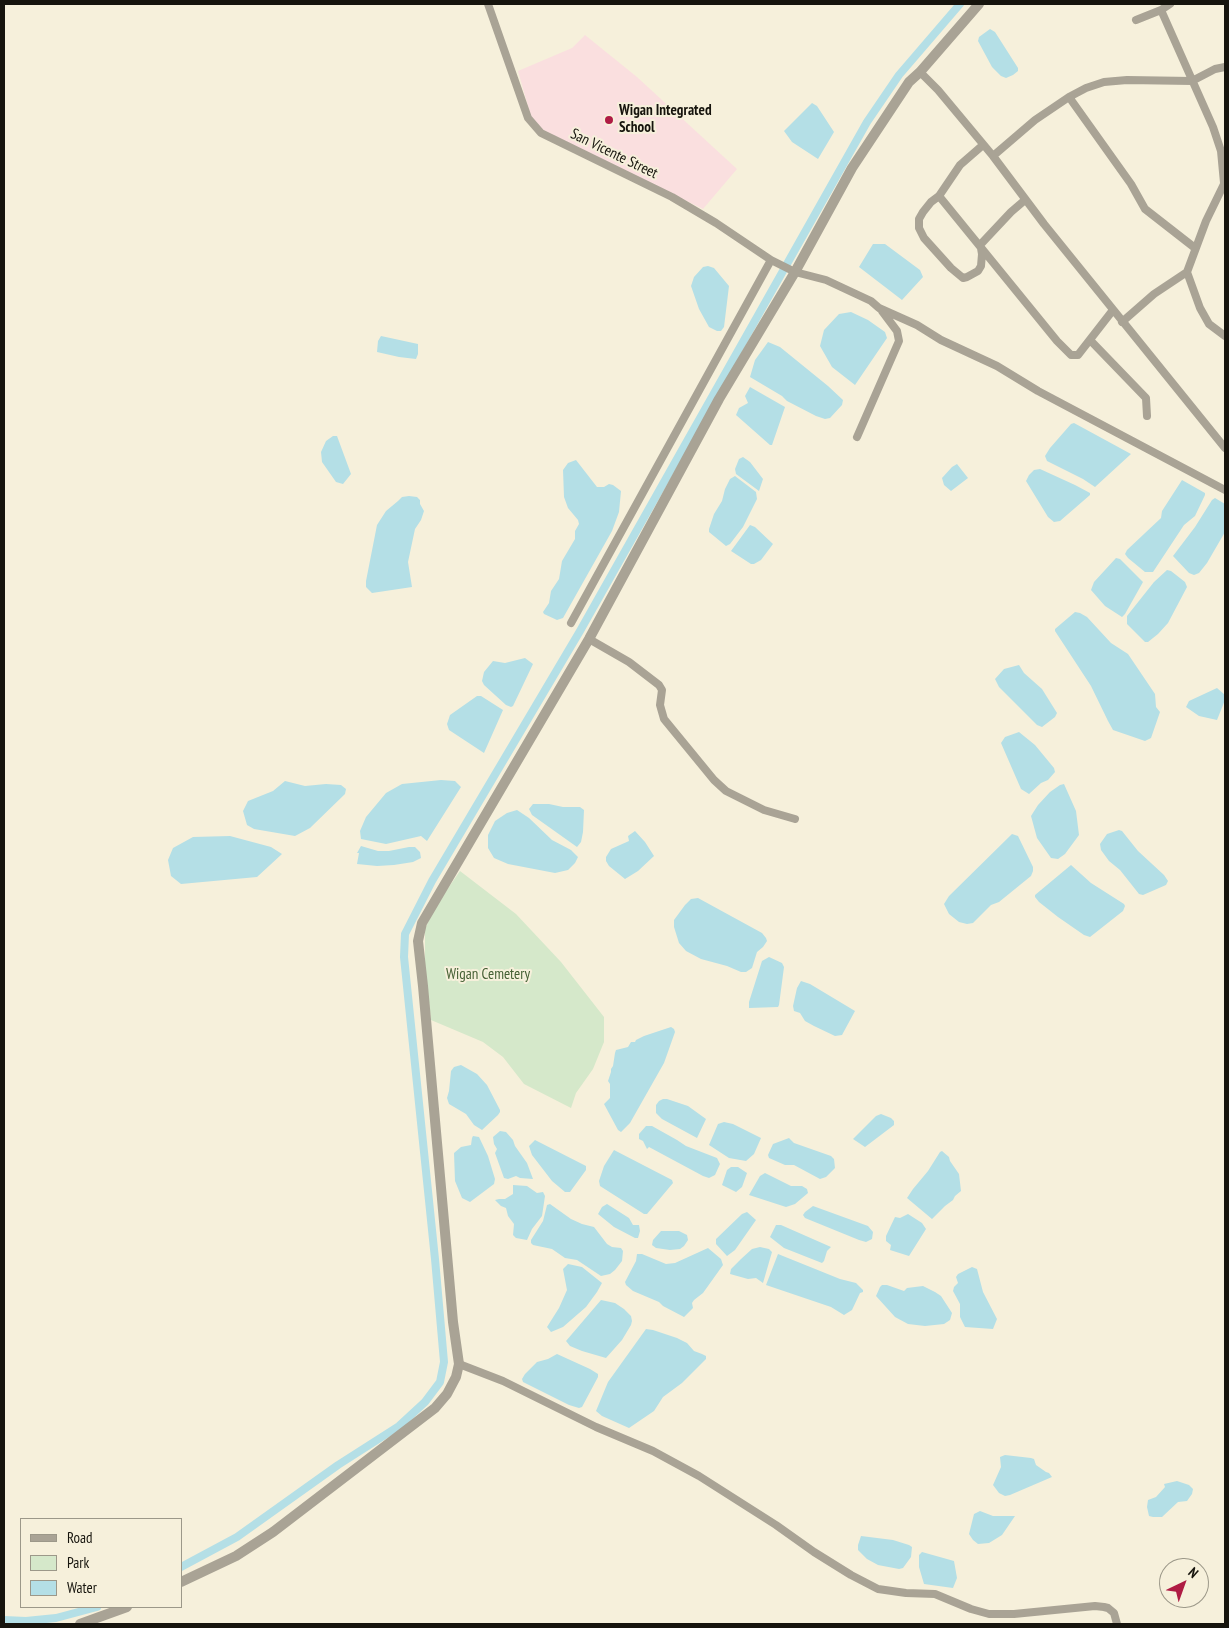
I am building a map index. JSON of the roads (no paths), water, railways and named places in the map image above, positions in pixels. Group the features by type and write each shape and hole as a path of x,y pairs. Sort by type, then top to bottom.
{"street":[{"name":"San Vicente Street","path":"488,4 528,118 535,128 550,138 672,197 793,271 826,280 871,301 879,308"},
{"path":"182,1582 236,1556 255,1544 414,1425 435,1408 447,1394 456,1376 459,1364 453,1322 418,941 419,932 430,908 589,639 720,399 852,168 910,82 979,4"},
{"path":"1136,20 1161,10 1170,4"},
{"path":"1122,322 1154,294 1187,272 1195,248 1224,183 1221,151 1213,127 1161,10"},
{"path":"993,156 1036,120 1069,97 1104,82 1192,80 1215,69 1225,67"},
{"path":"920,72 938,90 993,156 1025,200 1225,448"},
{"path":"1069,97 1130,184 1145,209 1195,248"},
{"path":"980,245 982,254 981,266 978,271 967,278 963,278 951,268 924,238 919,228 919,219 923,212 939,196 960,166 983,145"},
{"path":"939,196 1071,355 1078,355 1113,310"},
{"path":"980,245 1025,200"},
{"path":"571,623 775,261"},
{"path":"1187,272 1200,308 1209,324 1225,336"},
{"path":"857,437 898,341 898,330 879,308"},
{"path":"879,308 917,325 941,340 997,366 1038,391 1225,490"},
{"path":"1090,340 1146,398 1147,416"},
{"path":"589,639 629,662 659,685 662,690 660,705 664,719 714,780 726,791 764,810 795,819"},
{"path":"459,1364 503,1381 596,1427 653,1451 692,1472 776,1525 814,1552 878,1589 935,1594 971,1609 989,1614 1014,1614 1096,1606 1104,1607 1114,1613 1117,1624"},
{"path":"80,1624 124,1608"}],"water":[{"path":"990,29 995,32 1018,68 1018,71 1006,78 1001,76 992,67 978,41 979,37"},
{"path":"812,103 817,106 834,132 818,159 792,142 784,131"},
{"path":"873,244 885,244 920,270 923,277 902,300 859,267"},
{"path":"703,267 714,268 729,286 724,327 721,331 709,327 699,309 691,286 694,277"},
{"path":"851,312 868,320 885,332 887,338 855,385 832,367 820,346 824,330 839,314"},
{"path":"381,336 418,344 416,359 377,352 378,341"},
{"path":"768,342 780,347 843,400 842,405 830,418 825,419 816,416 787,401 750,377 755,360"},
{"path":"750,387 785,407 772,445 736,415 739,408 748,403 745,396"},
{"path":"1074,423 1131,454 1095,487 1047,461 1045,456 1071,424"},
{"path":"333,436 337,436 351,474 343,484 336,482 322,462 321,452 326,441"},
{"path":"743,457 750,462 763,479 759,491 736,474 735,469 739,459"},
{"path":"576,460 597,487 604,487 609,484 621,491 619,512 612,531 563,618 557,620 543,612 549,603 551,591 559,579 562,561 575,539 575,531 579,524 568,508 564,497 563,470 568,463"},
{"path":"957,464 968,478 951,491 944,485 942,478"},
{"path":"1040,469 1075,485 1090,493 1090,495 1060,521 1054,522 1048,517 1026,481 1034,470"},
{"path":"735,476 756,492 757,499 743,527 730,544 726,546 709,532 709,529 714,514 722,501 725,489 730,479"},
{"path":"1182,480 1205,493 1205,495 1195,516 1184,525 1153,572 1145,572 1125,554 1161,518 1162,511"},
{"path":"402,497 417,497 420,500 424,511 415,529 408,562 412,587 372,593 366,587 366,581 377,525 386,511"},
{"path":"1215,498 1225,504 1225,532 1207,563 1199,573 1194,575 1189,573 1173,556"},
{"path":"750,525 755,527 773,544 761,560 754,564 731,551"},
{"path":"1116,558 1120,559 1143,582 1122,617 1105,606 1091,590 1094,582"},
{"path":"1167,570 1185,582 1187,587 1168,623 1158,634 1148,642 1145,642 1127,624 1127,616 1154,582"},
{"path":"1075,612 1087,617 1111,643 1128,654 1155,694 1156,707 1160,712 1151,738 1145,741 1113,730 1091,686 1055,631"},
{"path":"525,658 533,664 511,707 506,705 484,685 482,681 484,672 493,661 505,663"},
{"path":"1019,665 1024,673 1042,689 1057,713 1055,717 1042,727 1037,725 999,687 995,679 1004,669"},
{"path":"1217,688 1225,695 1225,700 1217,720 1199,716 1186,707 1189,701"},
{"path":"477,696 481,696 503,710 484,753 449,730 447,724 450,715"},
{"path":"1019,732 1035,745 1054,768 1055,772 1048,780 1041,783 1029,794 1021,789 1001,743 1005,737"},
{"path":"441,780 455,781 461,787 427,841 421,836 386,844 361,839 360,831 366,817 386,793 402,784"},
{"path":"285,781 305,786 341,785 346,789 345,794 310,828 295,836 254,829 247,825 243,811 248,801 273,791"},
{"path":"1064,784 1076,811 1079,835 1065,854 1058,859 1051,858 1037,838 1031,816 1050,792"},
{"path":"533,804 580,807 584,810 583,832 581,842 577,847 532,815 529,809"},
{"path":"517,810 529,818 552,840 571,850 578,857 568,870 555,873 508,864 494,858 488,848 488,835 495,821 507,813"},
{"path":"1119,830 1164,875 1168,881 1166,885 1143,895 1139,894 1120,870 1109,861 1101,850 1100,844 1107,834"},
{"path":"635,831 654,856 638,871 625,879 609,866 606,857 611,849 629,841 628,836"},
{"path":"1012,834 1018,836 1033,867 1031,876 999,902 991,905 973,923 959,922 949,914 944,904 949,896"},
{"path":"230,836 271,847 282,854 257,877 181,884 171,876 168,860 173,848 193,837"},
{"path":"361,846 378,851 415,847 420,852 421,858 413,862 394,865 357,864 359,853 357,853"},
{"path":"1071,865 1091,883 1125,906 1123,911 1090,937 1058,917 1035,897"},
{"path":"698,898 762,933 766,938 767,941 757,952 752,968 746,972 741,972 701,959 686,951 679,943 674,920 691,899"},
{"path":"769,957 782,963 784,967 779,1005 778,1007 749,1008 749,1002 762,961"},
{"path":"801,981 810,984 855,1011 842,1035 835,1036 814,1026 805,1021 800,1013 794,1011 793,1006 797,988"},
{"path":"671,1027 675,1032 664,1063 630,1123 621,1132 618,1130 604,1104 610,1098 610,1084 608,1081 616,1050 628,1047 631,1042 635,1042 644,1036"},
{"path":"461,1065 477,1074 487,1085 500,1110 498,1115 482,1130 474,1125 466,1114 449,1104 447,1098 451,1071 454,1067"},
{"path":"663,1099 688,1106 706,1119 697,1138 662,1119 656,1113 656,1105"},
{"path":"881,1114 891,1118 894,1121 894,1125 865,1147 853,1139 876,1116"},
{"path":"724,1122 733,1124 761,1138 754,1154 746,1161 729,1158 709,1145 718,1124"},
{"path":"646,1126 652,1126 686,1146 717,1158 720,1164 715,1175 709,1178 703,1176 649,1147 647,1149 643,1141 639,1139 639,1134"},
{"path":"500,1131 506,1132 513,1140 527,1163 533,1179 516,1176 508,1179 504,1178 495,1153 497,1149 493,1137"},
{"path":"473,1136 479,1137 488,1156 495,1179 494,1184 470,1202 462,1198 455,1181 454,1153 461,1147 471,1145"},
{"path":"789,1138 794,1143 831,1156 834,1159 835,1168 826,1177 820,1179 794,1165 785,1165 769,1158 768,1155 773,1144"},
{"path":"535,1140 586,1166 586,1170 570,1192 565,1192 552,1181 532,1155 529,1146"},
{"path":"614,1150 672,1180 673,1183 647,1214 644,1214 600,1186 599,1181 604,1166"},
{"path":"942,1151 949,1157 959,1174 961,1191 932,1219 907,1198"},
{"path":"731,1167 738,1167 747,1173 742,1187 736,1192 722,1185 727,1170"},
{"path":"765,1173 791,1186 802,1186 807,1189 808,1193 795,1204 786,1207 749,1195 760,1176"},
{"path":"513,1185 527,1186 537,1193 543,1192 545,1196 542,1216 532,1229 527,1240 516,1238 513,1235 514,1224 508,1216 506,1208 495,1200 505,1199 513,1194"},
{"path":"550,1204 571,1219 594,1227 607,1244 612,1247 621,1248 623,1251 622,1261 615,1270 610,1274 601,1276 577,1260 565,1258 552,1249 531,1243 543,1221 547,1205"},
{"path":"607,1204 629,1218 633,1225 639,1225 638,1238 614,1227 598,1214 602,1207"},
{"path":"813,1206 868,1226 873,1232 872,1239 866,1242 859,1240 805,1218 803,1215 805,1212"},
{"path":"747,1212 756,1220 735,1250 727,1256 716,1244 716,1239 742,1214"},
{"path":"908,1214 922,1223 926,1229 909,1256 890,1250 891,1245 886,1241 886,1236 895,1217 900,1218"},
{"path":"776,1225 781,1225 831,1247 827,1251 824,1261 822,1263 784,1248 770,1237"},
{"path":"661,1231 679,1231 687,1235 688,1240 680,1249 656,1248 652,1245 653,1240"},
{"path":"760,1247 769,1249 772,1252 763,1283 756,1278 748,1279 730,1274 731,1269 752,1249"},
{"path":"708,1248 721,1259 723,1265 703,1293 694,1300 692,1303 693,1308 684,1317 659,1302 633,1291 626,1285 625,1282 636,1261 637,1254 642,1254 666,1264 675,1263"},
{"path":"778,1254 840,1279 856,1283 863,1292 860,1293 852,1310 844,1315 831,1307 766,1285"},
{"path":"568,1264 582,1267 602,1283 586,1307 563,1327 551,1332 547,1327 559,1308 567,1290 563,1269"},
{"path":"972,1267 977,1269 983,1292 997,1319 993,1329 965,1327 960,1317 960,1304 953,1291 958,1283 956,1277"},
{"path":"882,1285 904,1291 907,1288 923,1286 935,1292 941,1296 952,1313 950,1320 944,1324 925,1326 908,1324 895,1317 876,1296"},
{"path":"601,1300 615,1303 624,1309 631,1316 632,1321 622,1340 606,1358 570,1346 566,1341"},
{"path":"646,1329 677,1338 687,1343 694,1351 706,1356 706,1359 682,1383 663,1397 654,1411 629,1428 602,1416 596,1411 608,1382"},
{"path":"557,1354 598,1374 582,1407 569,1405 523,1382 522,1379 525,1374 537,1362"},
{"path":"1005,1455 1034,1459 1036,1465 1052,1477 1005,1496 999,1493 993,1485 1001,1467 1000,1457"},
{"path":"1177,1481 1189,1485 1193,1489 1187,1501 1178,1502 1162,1517 1149,1516 1148,1500 1156,1497 1165,1487 1164,1484"},
{"path":"980,1511 993,1516 1015,1516 1002,1535 989,1543 978,1544 969,1534 974,1514"},
{"path":"861,1536 893,1540 909,1545 912,1547 911,1557 903,1568 899,1569 878,1565 867,1559 858,1550"},
{"path":"922,1552 954,1561 957,1578 953,1588 924,1584 919,1567 919,1555"}],"waterway":[{"path":"182,1566 237,1537 338,1465 399,1426 425,1402 440,1382 444,1362 404,957 405,934 432,881 580,631 867,122 899,75 960,4"},
{"path":"4,1620 26,1621 56,1618 93,1608"}],"place":[{"name":"Wigan Integrated School","path":"609,120"}],"park label":[{"name":"Wigan Cemetery","path":"488,975"}]}
